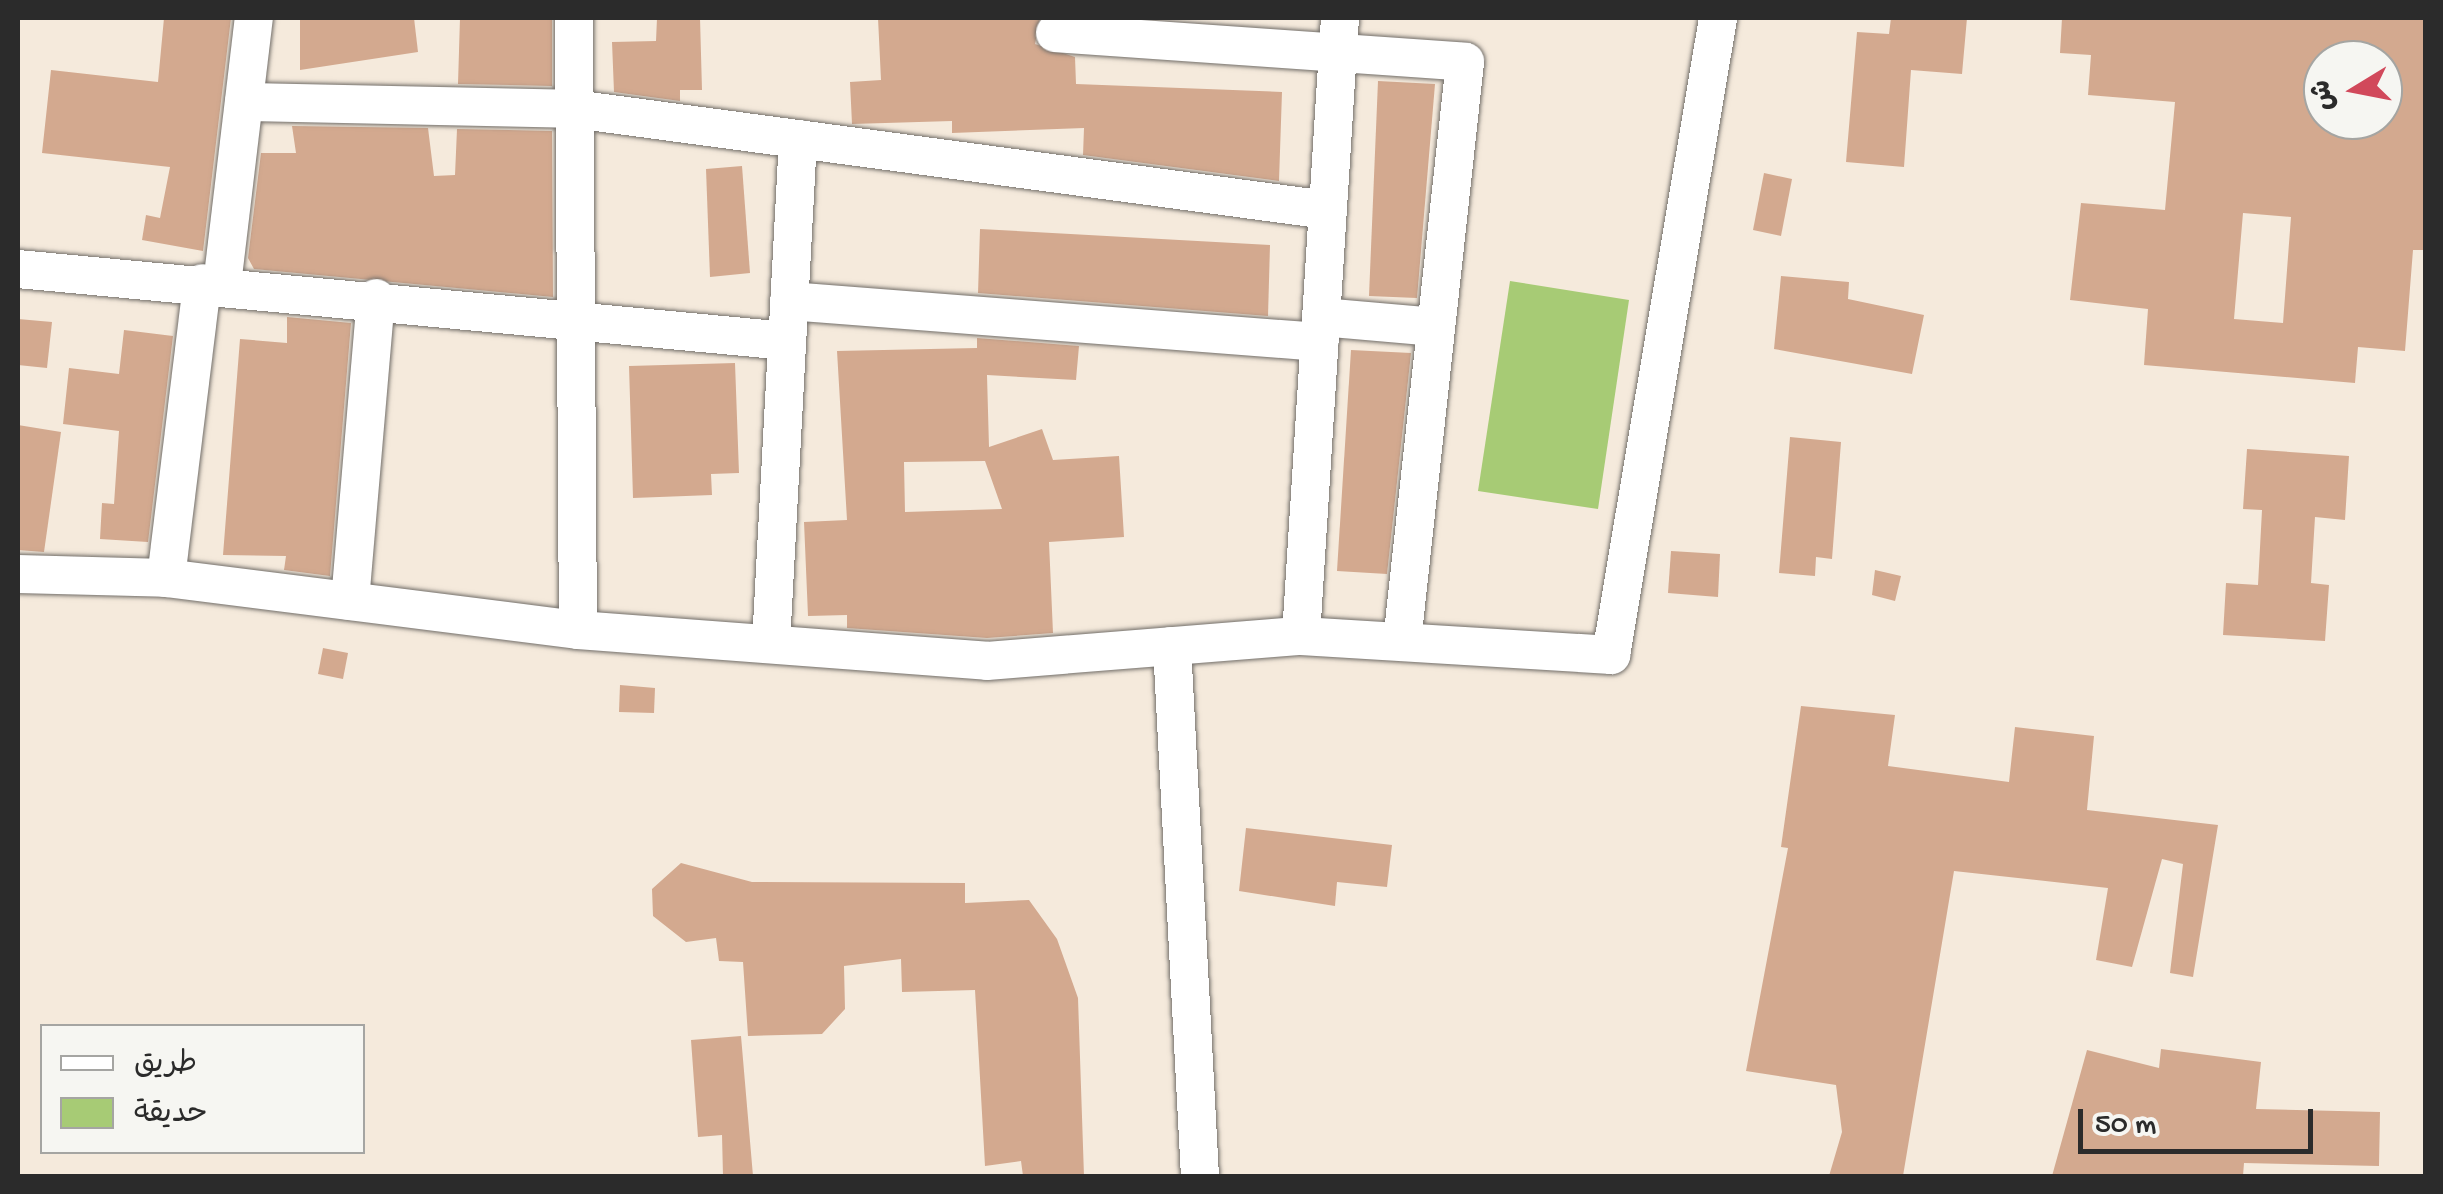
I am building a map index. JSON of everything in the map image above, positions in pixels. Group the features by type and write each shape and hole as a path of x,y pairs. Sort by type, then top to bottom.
{"street":[{"path":"166,578 244,102 254,18"},
{"path":"574,18 578,630"},
{"path":"18,574 166,578 578,630 987,661 1302,636 1611,656 1718,18"},
{"path":"1055,33 1338,35 1464,62 1402,642"},
{"path":"1302,636 1338,35"},
{"path":"244,102 574,109 1327,210"},
{"path":"771,644 798,139"},
{"path":"18,270 576,316 787,341"},
{"path":"350,601 376,298"},
{"path":"789,301 1320,330 1436,327"},
{"path":"1172,646 1200,1176"}],"green space":[{"path":"1510,281 1629,300 1598,509 1478,491"}],"building":[{"path":"164,18 231,18 203,251 142,240 146,215 160,218 170,167 42,153 51,70 158,82"},
{"path":"300,18 414,18 418,52 300,70"},
{"path":"460,18 552,18 552,86 458,84"},
{"path":"657,18 700,18 702,90 680,90 680,101 614,92 612,42 656,41"},
{"path":"878,18 1040,18 1035,44 1075,57 1076,84 1282,92 1279,181 1083,155 1084,128 952,133 952,121 852,124 850,82 881,80"},
{"path":"1891,18 1967,18 1962,74 1911,70 1904,167 1846,162 1857,32 1889,34"},
{"path":"2062,18 2426,18 2426,238 2424,250 2413,250 2405,351 2358,347 2355,383 2144,365 2148,309 2070,300 2081,203 2165,210 2175,102 2088,95 2091,55 2060,53","holes":["2243,213 2291,217 2283,323 2234,319"]},
{"path":"1378,81 1435,84 1417,298 1369,296"},
{"path":"292,126 428,128 434,176 455,175 457,129 552,131 553,297 254,269 248,258 261,153 296,153"},
{"path":"742,166 750,273 710,277 706,169"},
{"path":"1764,173 1792,179 1781,236 1753,230"},
{"path":"980,229 1270,245 1268,316 978,293"},
{"path":"1781,276 1849,282 1848,299 1924,315 1912,374 1774,349"},
{"path":"287,317 351,323 330,576 284,570 286,556 223,555 240,339 287,343"},
{"path":"18,319 52,322 47,368 18,365"},
{"path":"124,330 173,336 148,542 100,539 102,503 114,504 119,431 63,424 69,368 119,374"},
{"path":"977,338 1079,346 1076,380 987,375 989,447 1042,429 1053,460 1119,456 1124,537 1049,542 1053,633 987,638 847,628 847,615 808,616 804,522 847,520 837,351 977,348","holes":["985,461 1002,509 905,512 904,462"]},
{"path":"1351,350 1411,353 1387,574 1337,571"},
{"path":"735,363 739,473 711,474 712,495 633,498 629,366"},
{"path":"18,425 61,432 44,552 18,550"},
{"path":"1790,437 1841,442 1832,559 1816,557 1815,576 1779,573"},
{"path":"2247,449 2349,456 2345,520 2315,517 2311,583 2329,585 2325,641 2223,635 2226,583 2258,585 2262,510 2243,509"},
{"path":"1671,551 1720,554 1718,597 1668,593"},
{"path":"1875,570 1901,576 1895,601 1872,595"},
{"path":"323,648 348,653 343,679 318,674"},
{"path":"620,685 655,688 654,713 619,712"},
{"path":"1801,706 1895,715 1888,766 2009,782 2015,727 2094,736 2087,810 2218,825 2193,977 2170,973 2183,864 2162,859 2132,967 2096,960 2108,888 1954,871 1903,1176 1829,1176 1842,1132 1836,1085 1746,1071 1788,848 1781,847"},
{"path":"1246,828 1392,845 1387,887 1337,882 1335,906 1239,891"},
{"path":"681,863 752,882 965,883 965,903 1029,900 1057,939 1078,998 1084,1176 1023,1176 1021,1161 985,1166 975,990 902,992 901,959 844,966 845,1009 822,1034 748,1036 743,962 719,961 716,938 686,942 653,916 652,889"},
{"path":"741,1036 753,1176 723,1176 722,1135 698,1137 691,1040"},
{"path":"2161,1049 2261,1062 2256,1109 2380,1112 2379,1166 2244,1163 2243,1176 2052,1176 2087,1050 2159,1068"}]}
